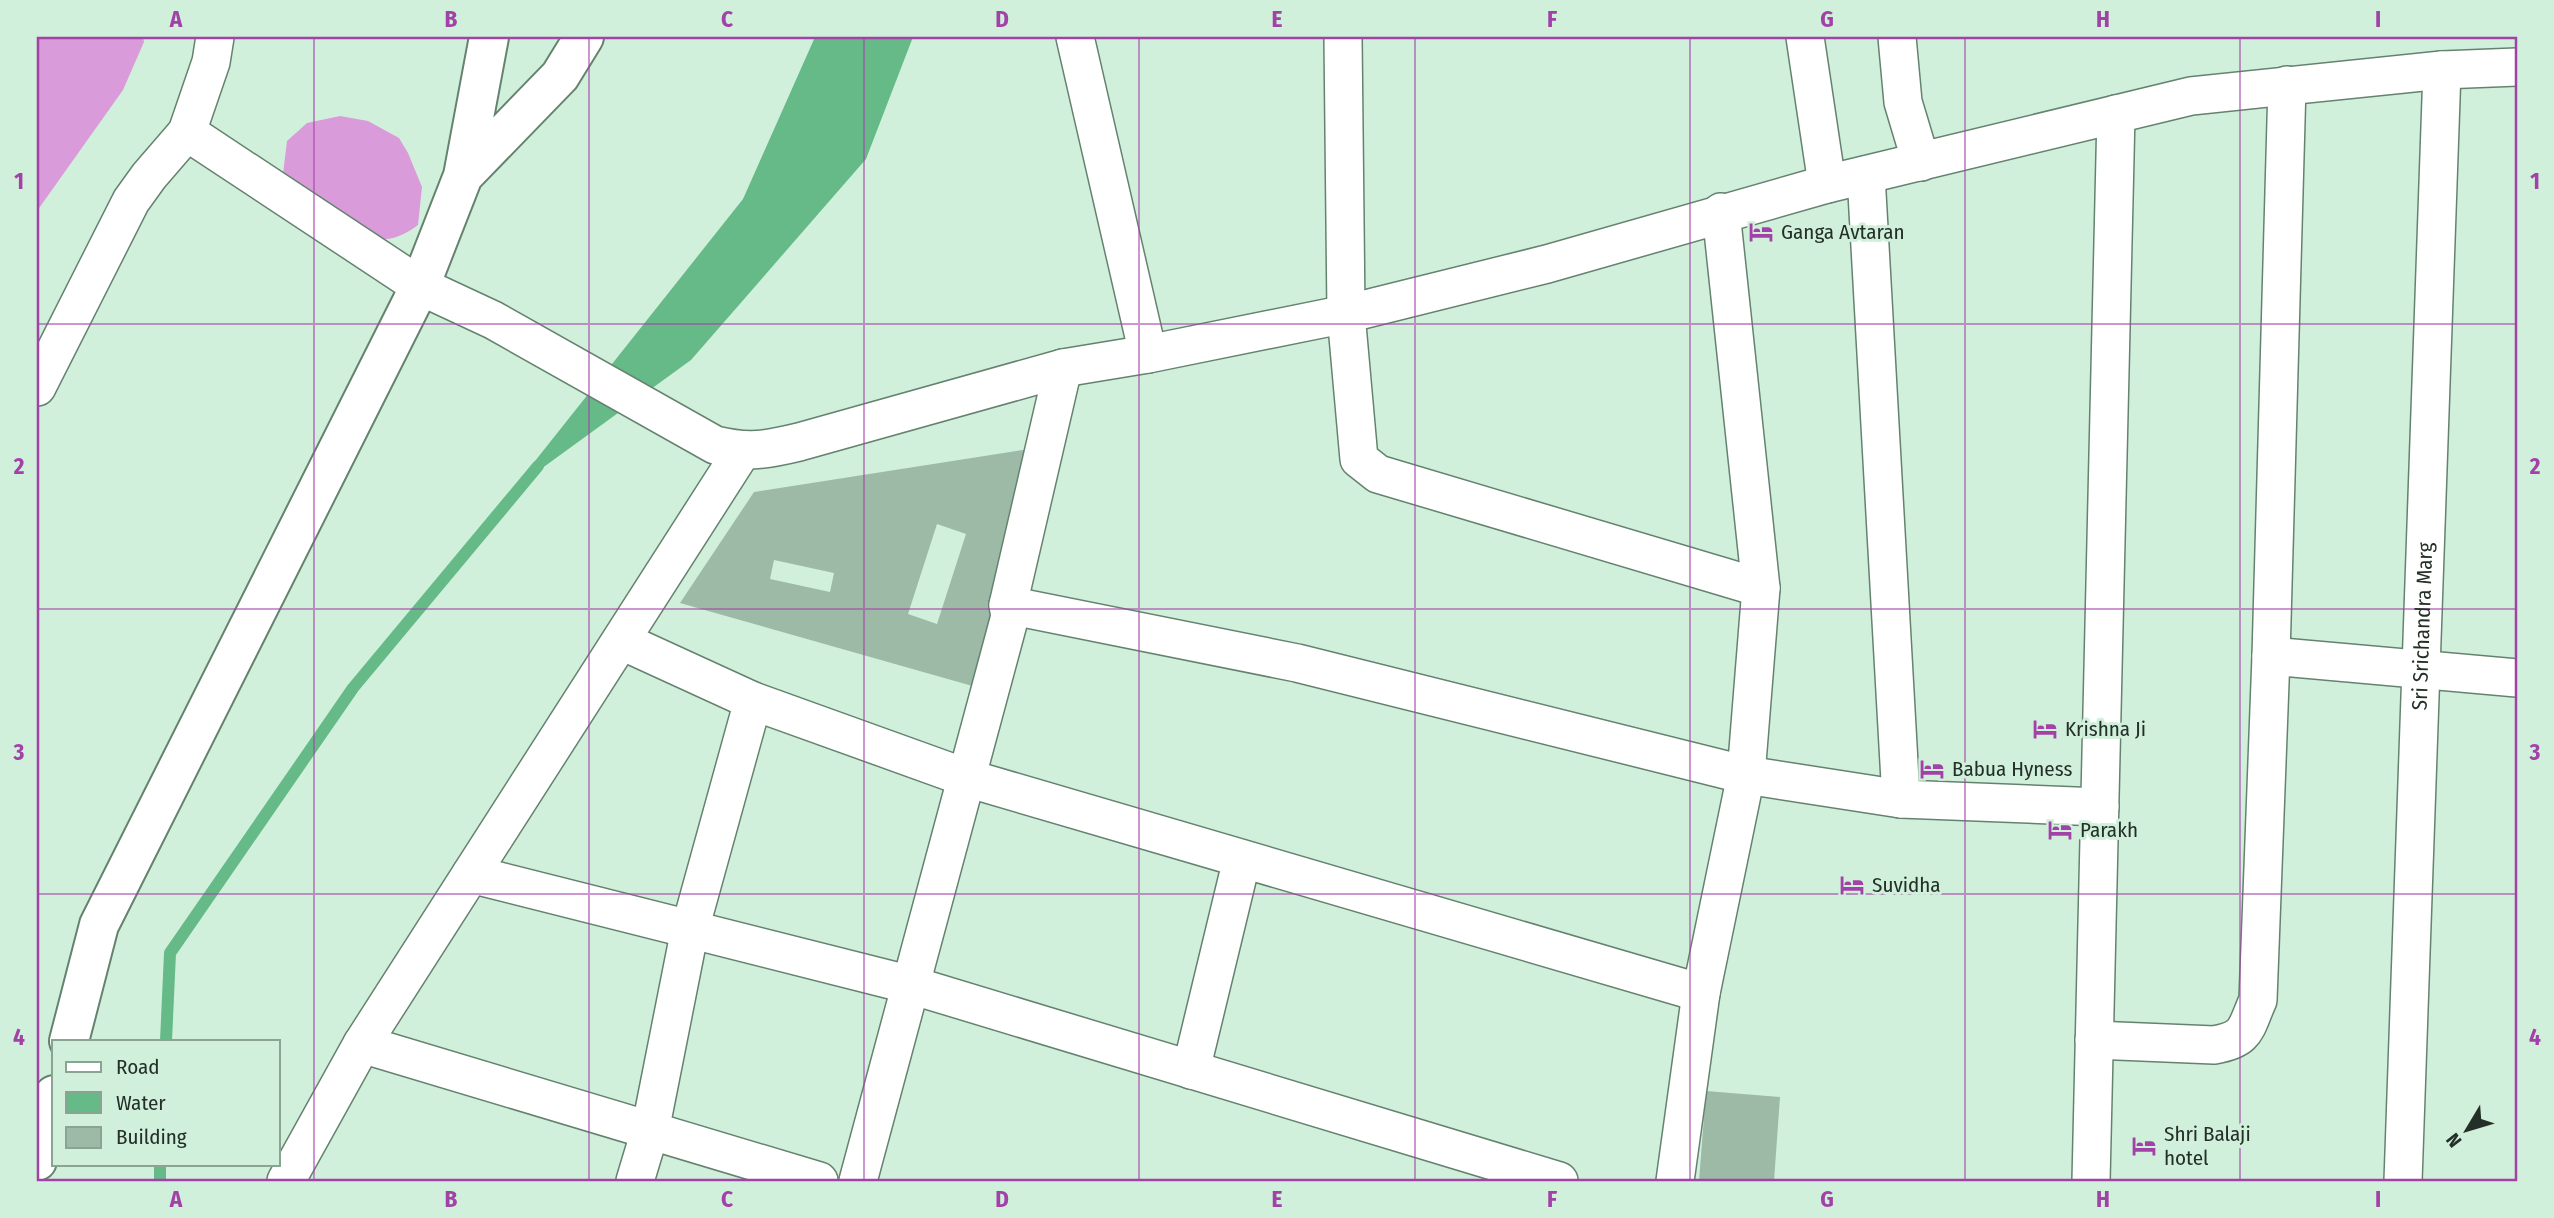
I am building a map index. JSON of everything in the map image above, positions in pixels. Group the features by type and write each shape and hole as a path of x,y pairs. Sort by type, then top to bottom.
{"main road":[{"path":"68,1040 99,925 420,286 463,176 489,37"},
{"path":"463,176 560,76 584,37"},
{"path":"37,1161 52,1103"}],"street":[{"path":"37,387 131,201 187,132 211,62 215,37"},
{"path":"1075,37 1149,354"},
{"path":"1343,37 1346,314 1359,459 1378,474 1761,587"},
{"path":"1805,37 1828,184"},
{"path":"1897,37 1903,102 1922,162"},
{"path":"187,132 420,286 494,320 728,448 770,449 1063,368 1149,354 1346,314 1546,264 1721,212 1828,184 2191,96 2442,71 2517,67"},
{"name":"Sri Srichandra Marg","path":"2403,1181 2442,71"},
{"path":"2094,1040 2214,1045 2231,1042 2242,1036 2258,1000 2287,85"},
{"path":"2091,1181 2116,114"},
{"path":"1866,175 1901,799"},
{"path":"1675,1181 1701,993 1746,775 1761,587 1721,212"},
{"path":"858,1181 1010,616 1008,605 1063,368"},
{"path":"286,1181 362,1044 622,641 728,448"},
{"path":"1008,605 1297,663 1746,775 1901,799 2100,807"},
{"path":"622,641 753,701 967,778 1701,993"},
{"path":"2271,656 2517,678"},
{"path":"635,1181 650,1131 690,929 753,701"},
{"path":"1191,1070 1242,859"},
{"path":"471,874 911,985 1559,1181"},
{"path":"362,1044 819,1181"}],"shaded area":[{"path":"37,37 143,37 144,42 123,90 37,211"},
{"path":"340,116 368,121 399,138 422,187 418,225 397,237 383,239 371,236 345,222 283,174 287,141 307,123"}],"water":[{"path":"815,37 913,37 866,159 691,360 512,490 743,199"}],"building":[{"path":"1036,448 976,687 680,603 754,492","holes":["937,524 966,534 937,624 908,614","774,560 834,573 830,592 770,579"]},
{"path":"1706,1091 1780,1097 1774,1181 1699,1181"}],"waterway":[{"path":"166,1040 170,953 353,688 538,466"},
{"path":"160,1166 160,1181"}],"place":[{"name":"Ganga Avtaran","path":"1761,232"},
{"name":"Krishna Ji","path":"2045,729"},
{"name":"Babua Hyness","path":"1932,769"},
{"name":"Parakh","path":"2060,830"},
{"name":"Suvidha","path":"1852,885"},
{"name":"Shri Balaji hotel","path":"2144,1146"}]}
